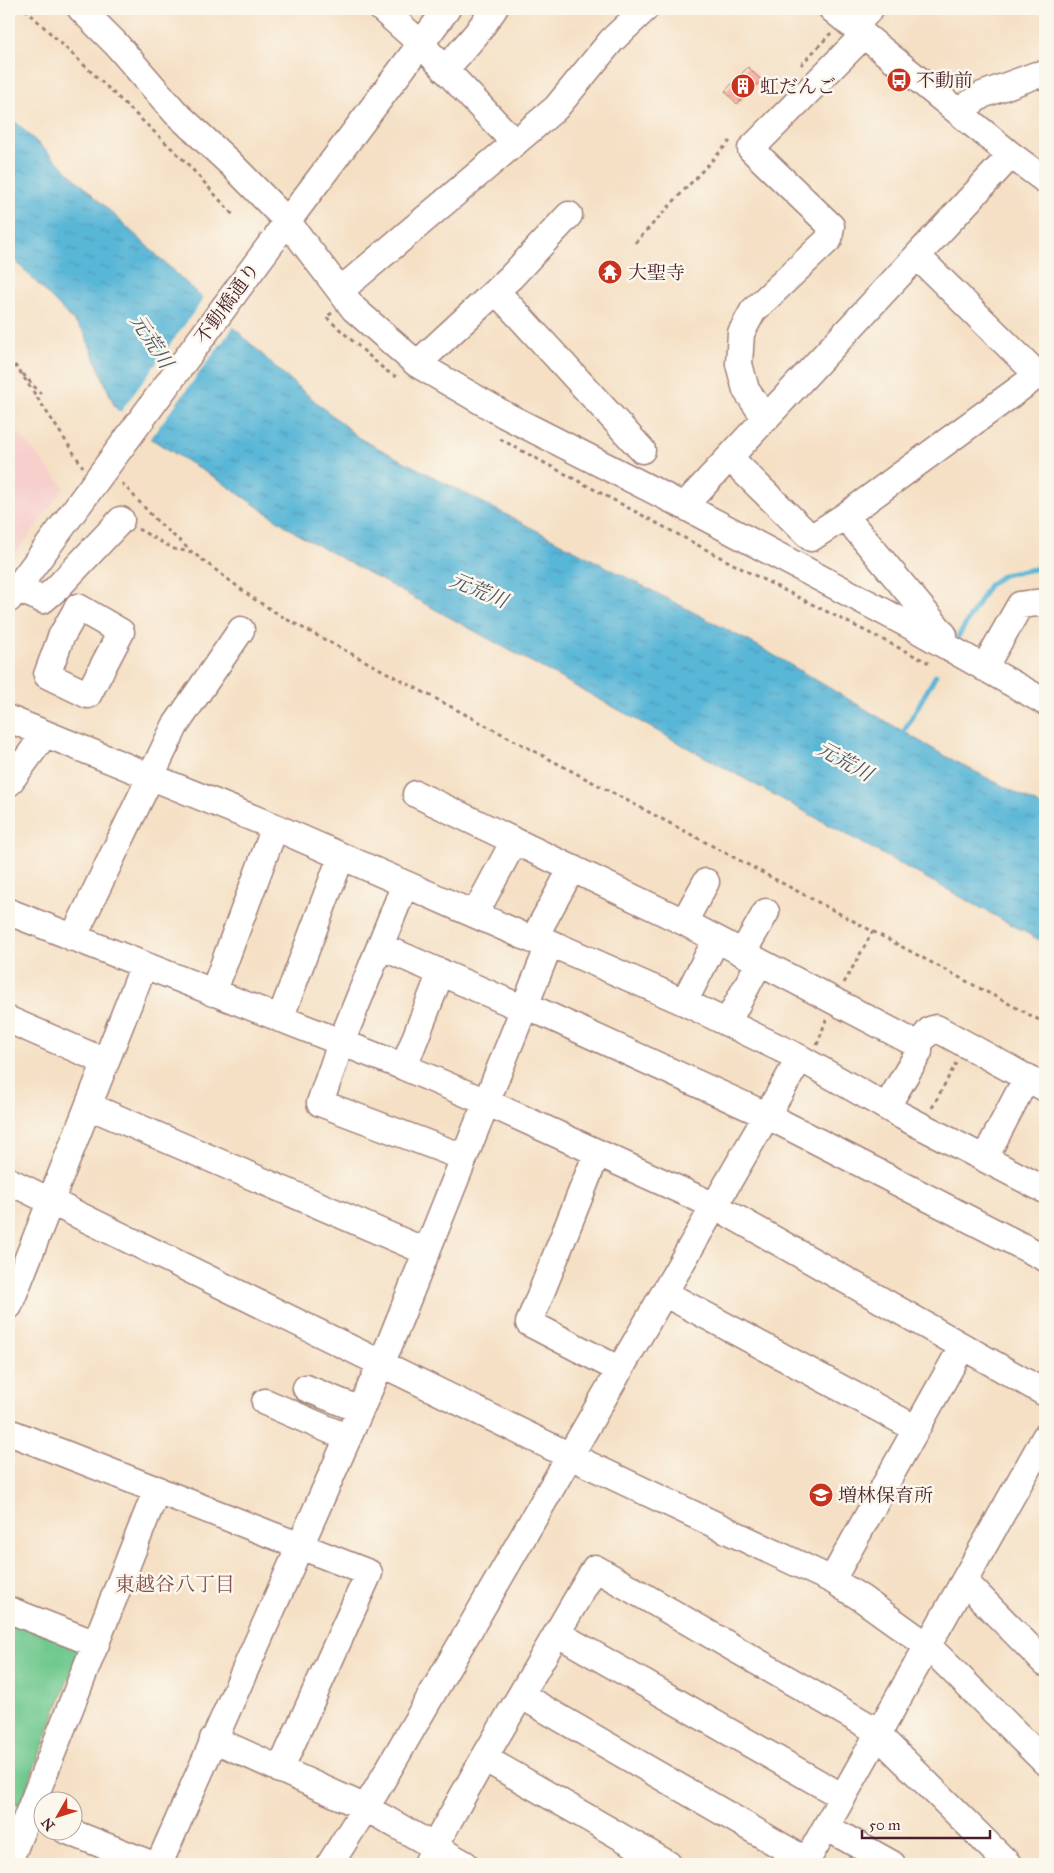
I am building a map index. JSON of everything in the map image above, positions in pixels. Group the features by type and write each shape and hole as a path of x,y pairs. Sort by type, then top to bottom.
{"street":[{"path":"81,9 116,44 175,112 232,164 280,231 341,290 354,308 410,372 505,415 684,506 936,654 984,668 1041,691"},
{"path":"382,9 420,43 514,144"},
{"name":"不動橋通り","path":"13,594 280,231 447,9"},
{"path":"445,70 477,33 494,9"},
{"path":"341,290 556,108 612,40 645,9"},
{"path":"832,9 862,24 959,111 1011,155 1045,180"},
{"path":"766,419 746,390 739,364 741,334 753,311 829,239 831,226 751,148 862,24"},
{"path":"959,111 982,94 1036,75 1045,76"},
{"path":"684,506 1011,155"},
{"path":"410,372 496,291 569,215"},
{"path":"730,458 811,538 845,516 1038,375 917,256"},
{"path":"496,291 642,450"},
{"path":"845,516 944,635 936,654"},
{"path":"13,594 42,600 69,600 121,520"},
{"path":"984,668 1020,605 1045,602"},
{"path":"73,938 150,776 186,707 241,630"},
{"path":"9,719 275,827 341,857 684,1002 800,1058 902,1116 1045,1190"},
{"path":"9,783 45,734"},
{"path":"416,794 684,922 848,1006 918,1045 919,1043"},
{"path":"213,993 275,827"},
{"path":"476,914 514,841"},
{"path":"280,1019 341,857"},
{"path":"159,1864 381,1364 525,1007 542,941 572,868"},
{"path":"684,922 706,882"},
{"path":"405,884 341,1043 320,1102 464,1157"},
{"path":"9,912 404,1067 486,1102 715,1206 1045,1393"},
{"path":"727,1023 766,912"},
{"path":"684,1002 716,940"},
{"path":"380,946 525,1007 768,1116 1045,1258"},
{"path":"9,1303 144,966"},
{"path":"404,1067 441,972"},
{"path":"9,1020 106,1062"},
{"path":"893,1096 919,1052 919,1043 930,1030 936,1028 1036,1083 992,1144"},
{"path":"330,1864 366,1808 800,1058"},
{"path":"89,1106 427,1252"},
{"path":"597,1153 529,1323 620,1370"},
{"path":"9,1181 570,1456 832,1580 861,1598 928,1646 1045,1762"},
{"path":"664,1293 916,1428"},
{"path":"832,1580 962,1347"},
{"path":"306,1388 360,1410"},
{"path":"265,1402 348,1438"},
{"path":"9,1432 370,1573 280,1770"},
{"path":"522,1696 806,1862 1045,1437"},
{"path":"9,1862 26,1815 157,1489"},
{"path":"431,1855 484,1758 522,1696 595,1568 878,1734 1008,1864"},
{"path":"964,1581 1043,1653"},
{"path":"9,1610 96,1644"},
{"path":"558,1634 843,1797"},
{"path":"213,1739 366,1808 431,1855 465,1864"},
{"path":"484,1758 668,1864"},
{"path":"826,1827 892,1864"},
{"path":"82,1837 151,1864"}],"path":[{"path":"25,9 186,162 233,215"},
{"path":"326,317 385,370 410,372"},
{"path":"9,359 41,394"},
{"path":"19,370 72,452 88,473"},
{"path":"494,436 740,567 936,654"},
{"path":"122,483 155,519 192,552 254,599 288,620 1045,1022"},
{"path":"121,520 174,549 192,552"},
{"path":"866,944 873,931"},
{"path":"930,1112 965,1044"}],"shaded area":[{"path":"9,422 64,487 9,563"}],"green space":[{"path":"9,1621 80,1648 20,1805 9,1800"}],"water":[{"name":"元荒川","path":"9,116 285,376 359,438 758,646 945,756 1045,808 1045,943 299,535 223,483 153,440 115,407 84,332 9,254"}],"pier":[{"path":"205,297 235,325 149,440 119,414"}],"building":[{"name":"虹だんご","path":"748,67 761,80 737,104 725,91"}],"waterway":[{"path":"958,637 989,585 1003,575 1045,567"},
{"path":"900,738 936,675"}],"place":[{"name":"不動前","path":"899,80"},
{"name":"虹だんご","path":"743,86"},
{"name":"大聖寺","path":"610,272"},
{"name":"増林保育所","path":"821,1495"}],"district":[{"name":"東越谷八丁目","path":"175,1584"}]}
